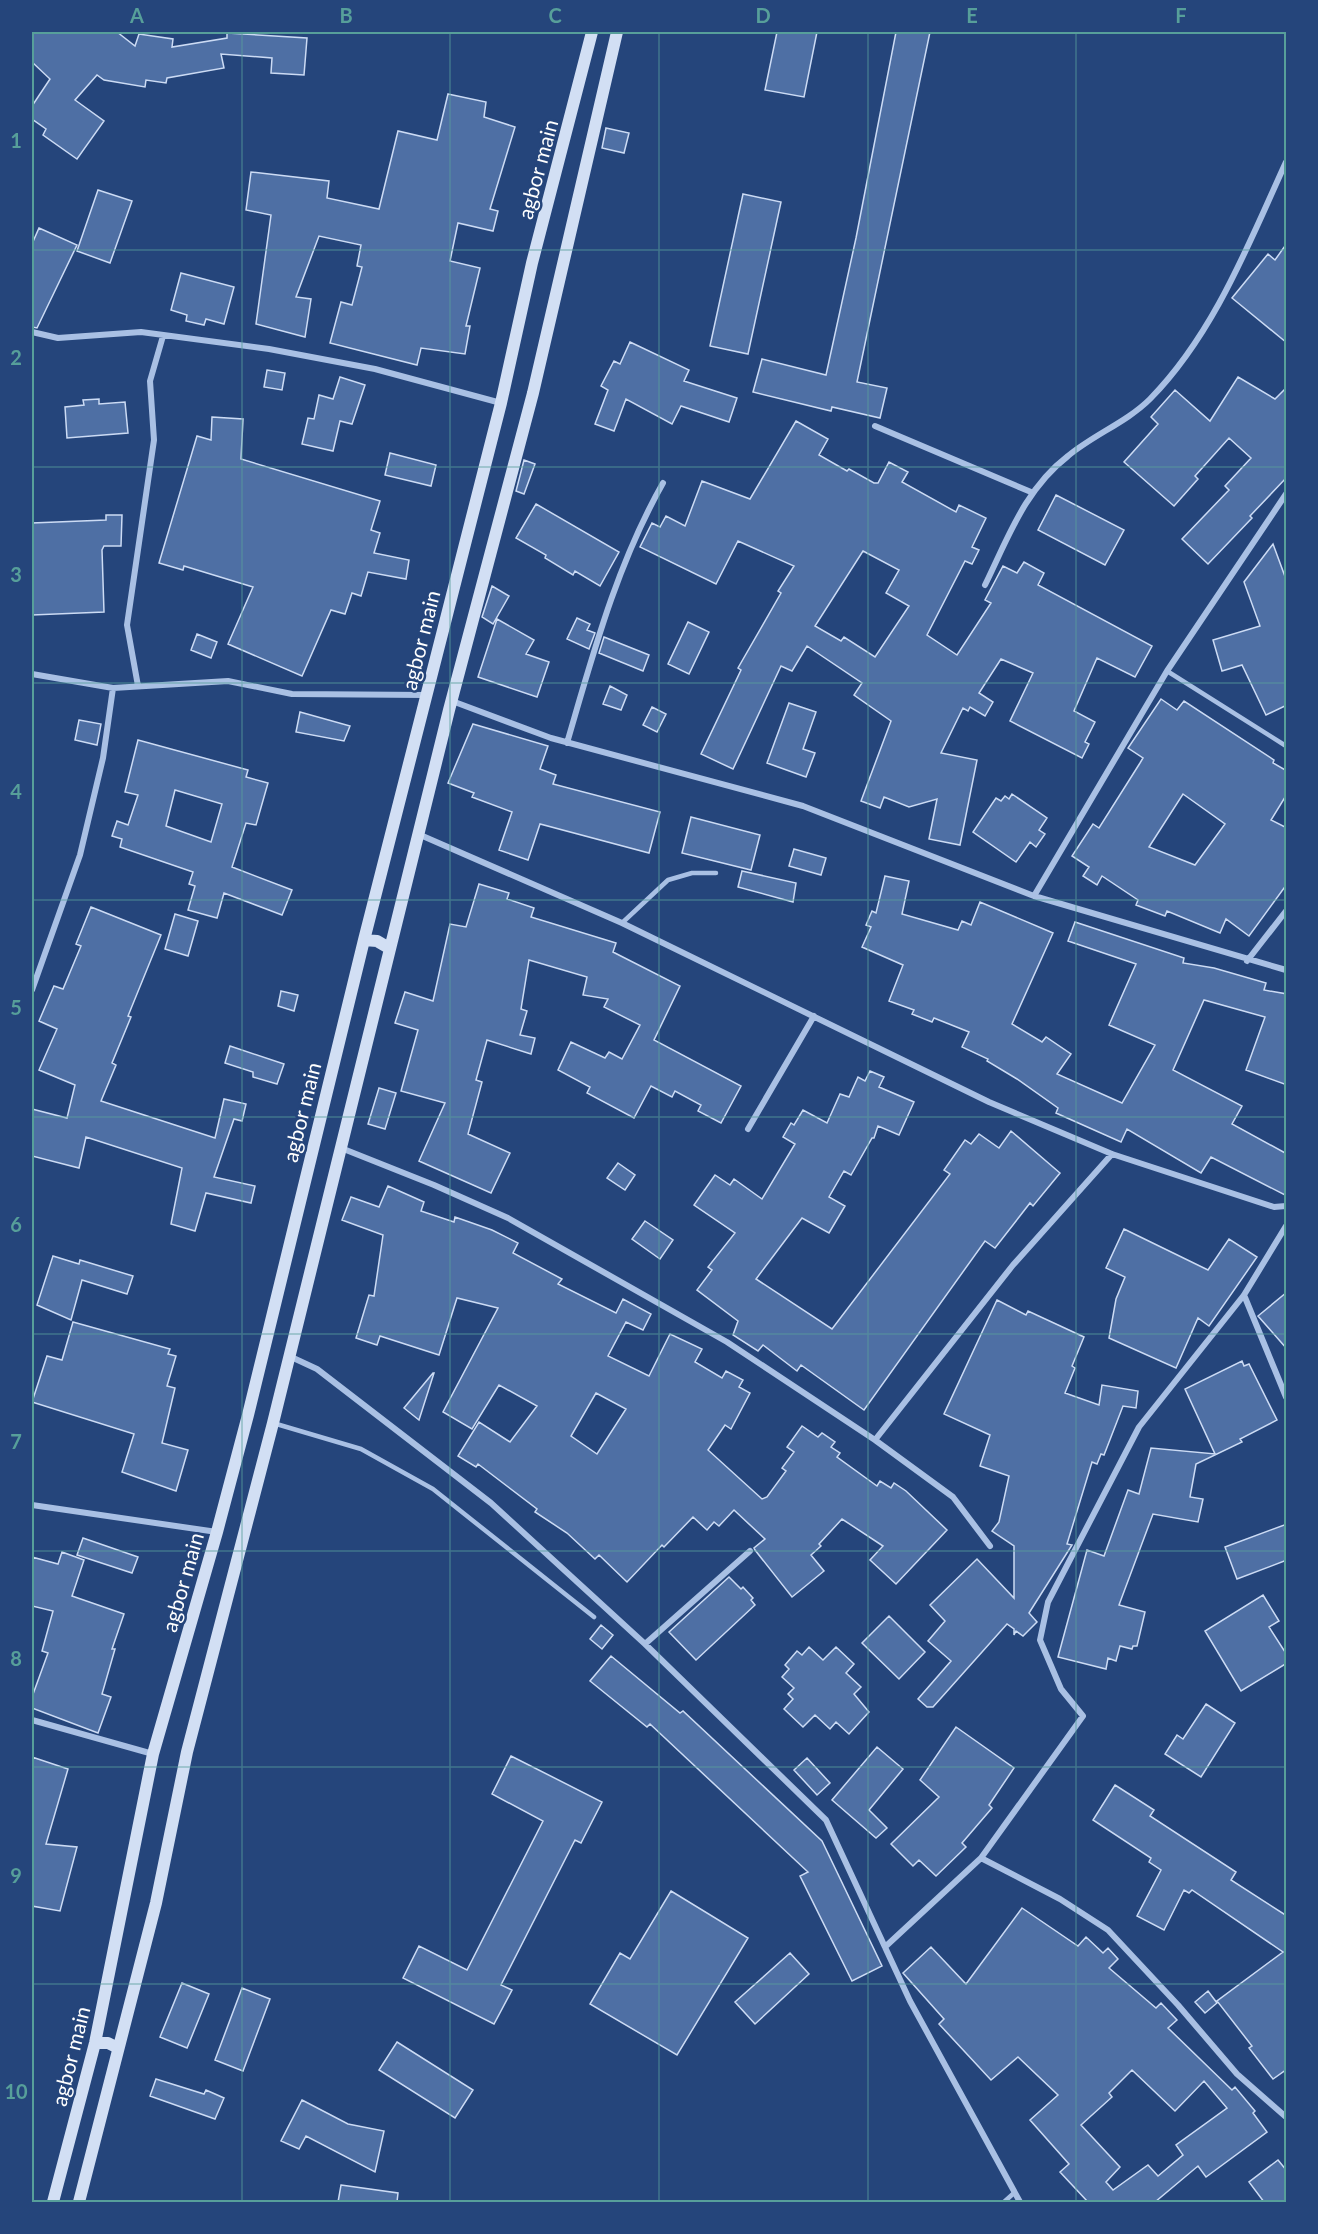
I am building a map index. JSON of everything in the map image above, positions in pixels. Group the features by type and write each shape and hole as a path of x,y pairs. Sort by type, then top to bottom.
{"main road":[{"name":"agbor main","path":"53,2202 95,2043 153,1754 217,1532 364,940 501,403 532,263 592,32"},
{"path":"79,2202 156,1903 187,1752 273,1423 452,700 533,393 617,32"},
{"path":"364,940 377,941 389,948"},
{"path":"95,2043 108,2043 118,2048"}],"street":[{"path":"985,585 1030,492 1067,456 1149,400 1182,360 1222,298 1287,162"},
{"path":"32,332 58,338 141,332 269,349 375,369 501,403"},
{"path":"138,686 127,625 154,440 150,381 163,336"},
{"path":"875,426 1030,492"},
{"path":"567,743 606,608 644,517 663,483"},
{"path":"1034,896 1167,671 1287,494"},
{"path":"32,674 113,688 228,681 292,694 426,695"},
{"path":"32,990 80,855 103,758 113,688"},
{"path":"452,700 567,743 803,806 1034,896 1246,961 1287,970"},
{"path":"418,834 622,923 989,1102 1112,1154 1274,1207 1287,1206"},
{"path":"1246,961 1287,911"},
{"path":"748,1129 814,1016"},
{"path":"340,1148 508,1218 727,1342 875,1440 952,1497 990,1545"},
{"path":"875,1440 1013,1265 1112,1154"},
{"path":"885,1947 981,1858 1083,1716 1061,1689 1040,1640 1048,1602 1139,1427 1244,1295 1287,1226"},
{"path":"1244,1295 1287,1397"},
{"path":"289,1355 317,1369 491,1503 645,1644 826,1820 910,2001 1020,2202"},
{"path":"32,1505 217,1532"},
{"path":"645,1644 750,1551"},
{"path":"32,1720 153,1754"},
{"path":"981,1858 1060,1899 1108,1930 1178,2005 1237,2074 1287,2117"}],"lane":[{"path":"1167,671 1287,746"},
{"path":"622,923 668,879 692,873 716,873"},
{"path":"273,1423 362,1449 433,1489 594,1617"},
{"path":"1004,2202 1014,2193"}],"building":[{"path":"32,32 117,32 135,46 139,34 173,39 172,47 227,38 227,33 307,38 304,75 271,73 272,58 221,54 224,68 167,78 166,83 146,80 145,87 104,80 97,75 75,100 104,121 77,159 43,135 46,129 32,119 32,106 50,79 32,62"},
{"path":"777,32 817,32 804,97 765,90"},
{"path":"896,32 930,32 857,382 887,388 880,418 832,407 831,411 753,392 762,359 826,375 856,238"},
{"path":"448,94 486,102 484,117 515,127 490,209 498,211 493,231 458,223 450,261 480,268 466,326 470,326 465,354 421,348 417,365 330,343 341,302 352,305 362,267 357,266 361,245 319,236 296,297 311,299 305,337 256,324 271,215 246,210 251,172 329,181 327,198 379,209 398,131 437,140"},
{"path":"606,128 629,133 624,153 602,148"},
{"path":"98,190 132,201 110,263 77,251"},
{"path":"743,194 781,202 748,354 710,346"},
{"path":"39,228 77,245 37,328 32,327 32,244"},
{"path":"1287,243 1287,343 1232,298 1268,254 1275,260"},
{"path":"181,273 234,287 224,324 206,319 204,325 186,321 187,315 171,310"},
{"path":"630,342 689,370 684,381 737,398 729,422 681,406 672,424 626,399 614,431 595,424 608,390 601,386 614,361 620,364"},
{"path":"267,370 285,373 282,390 264,387"},
{"path":"340,377 365,385 352,424 340,421 333,451 302,444 308,418 314,419 319,395 333,399"},
{"path":"1238,377 1275,399 1287,387 1287,477 1208,564 1182,539 1229,490 1225,486 1251,458 1229,438 1195,476 1198,479 1174,506 1124,462 1158,424 1151,417 1175,390 1210,421"},
{"path":"99,399 99,404 125,402 128,433 67,438 65,407 84,405 83,400"},
{"path":"212,417 243,419 241,459 380,501 371,530 380,533 374,553 409,560 406,579 368,572 361,596 352,593 345,614 331,610 302,676 228,644 253,587 184,566 183,570 159,563 197,436 211,440"},
{"path":"796,421 828,439 819,455 847,471 849,469 878,483 889,462 908,472 902,482 956,512 959,505 986,518 972,547 979,550 972,564 965,561 927,635 957,655 991,603 985,600 1003,566 1017,573 1024,562 1044,573 1038,585 1152,646 1135,677 1097,658 1074,711 1095,722 1085,742 1089,744 1082,758 1010,721 1033,673 1001,659 979,693 993,702 985,716 970,707 968,711 963,708 941,753 977,760 960,845 929,839 937,799 909,807 884,797 880,808 861,801 891,721 854,695 862,683 807,646 792,671 781,666 733,769 701,754 741,670 738,668 781,593 778,591 794,566 738,541 716,584 640,547 652,523 660,527 666,516 685,526 702,481 750,499","holes":["863,551 899,570 886,593 909,606 875,657 844,637 841,641 815,626"]},
{"path":"390,453 436,465 431,486 385,475"},
{"path":"524,460 535,464 524,494 516,491"},
{"path":"1056,495 1124,530 1105,565 1038,530"},
{"path":"536,504 619,552 600,586 575,571 573,575 545,558 546,555 516,538"},
{"path":"106,515 122,515 121,546 104,546 102,550 104,612 32,615 32,523 106,520"},
{"path":"1273,544 1287,582 1287,705 1266,715 1242,665 1222,671 1213,640 1260,626 1244,582"},
{"path":"492,586 509,596 493,624 482,617"},
{"path":"577,618 590,624 587,630 595,633 589,649 567,639"},
{"path":"497,619 534,640 526,654 549,662 537,697 478,677"},
{"path":"688,622 709,632 689,674 668,664"},
{"path":"197,634 217,642 211,658 191,650"},
{"path":"604,637 649,655 643,671 599,653"},
{"path":"610,686 627,695 621,710 603,704"},
{"path":"1161,699 1177,710 1184,701 1287,771 1287,794 1271,820 1287,828 1287,884 1249,936 1226,919 1220,933 1167,911 1165,916 1136,905 1138,900 1102,876 1097,885 1083,876 1089,867 1072,856 1093,824 1099,828 1143,758 1128,748","holes":["1183,794 1225,824 1195,865 1149,847"]},
{"path":"789,703 816,712 803,749 815,753 806,777 767,763"},
{"path":"652,707 666,714 657,732 643,725"},
{"path":"300,712 350,726 344,741 296,732"},
{"path":"79,720 101,724 97,745 75,740"},
{"path":"473,724 548,746 540,769 556,775 553,784 660,812 649,853 540,824 528,860 499,850 512,812 472,797 474,793 448,783"},
{"path":"138,740 248,770 246,777 268,783 256,825 246,823 232,867 292,890 282,915 224,893 217,918 188,910 195,886 189,884 193,872 120,847 122,839 112,836 117,821 128,825 138,795 125,792","holes":["175,790 222,804 211,842 166,826"]},
{"path":"1012,794 1047,818 1039,830 1045,834 1036,847 1030,842 1016,862 973,832 996,798 1001,801 1005,796 1009,799"},
{"path":"691,817 760,835 751,870 682,853"},
{"path":"794,849 826,858 821,875 789,866"},
{"path":"742,871 796,883 793,902 738,887"},
{"path":"885,876 909,881 902,914 958,930 962,921 971,925 980,902 1053,933 1012,1024 1042,1042 1046,1037 1071,1054 1057,1074 1122,1103 1155,1045 1109,1025 1136,964 1068,941 1075,922 1184,958 1183,963 1214,968 1266,983 1264,990 1287,994 1287,1085 1246,1070 1265,1017 1204,1000 1173,1070 1242,1106 1232,1124 1287,1154 1287,1196 1211,1157 1201,1173 1127,1129 1121,1142 1056,1113 1058,1108 1017,1079 987,1061 988,1059 962,1047 969,1032 934,1018 932,1022 912,1014 914,1010 889,1001 903,965 862,947 871,927 866,925 872,911 876,913"},
{"path":"479,884 509,893 507,899 534,908 531,917 616,943 613,952 680,986 654,1040 741,1086 721,1123 698,1111 701,1105 675,1091 672,1097 651,1086 634,1118 587,1093 590,1087 558,1070 571,1042 605,1058 609,1052 622,1059 640,1025 604,1007 608,999 583,995 587,977 529,960 521,1009 527,1011 520,1035 535,1038 531,1054 487,1040 476,1080 482,1082 468,1134 510,1153 491,1193 419,1161 445,1103 401,1091 418,1030 395,1023 405,992 433,1001 450,924 466,927"},
{"path":"91,907 161,935 128,1016 131,1017 112,1063 116,1065 101,1101 215,1138 224,1099 246,1104 242,1121 234,1119 214,1177 255,1186 251,1203 206,1193 195,1231 171,1224 182,1168 86,1137 79,1168 32,1156 32,1109 67,1118 75,1085 39,1070 57,1029 39,1021 54,986 63,989 81,946 76,944"},
{"path":"175,914 198,921 188,956 165,949"},
{"path":"281,991 298,995 294,1011 278,1006"},
{"path":"230,1046 284,1064 277,1084 253,1077 253,1072 225,1063"},
{"path":"870,1071 884,1077 879,1087 914,1102 899,1135 878,1126 874,1138 851,1175 844,1171 829,1197 845,1206 829,1233 802,1218 756,1279 832,1329 950,1174 944,1170 965,1140 971,1144 979,1134 999,1148 1011,1131 1060,1173 1033,1206 1030,1203 995,1248 985,1241 864,1410 801,1365 797,1371 763,1345 758,1351 733,1335 738,1321 697,1290 712,1270 708,1267 735,1233 694,1205 715,1175 730,1185 734,1179 762,1199 795,1144 783,1137 791,1123 794,1125 803,1110 827,1123 840,1094 849,1097 858,1077 865,1081"},
{"path":"379,1088 396,1093 385,1129 368,1124"},
{"path":"618,1163 635,1175 625,1190 607,1178"},
{"path":"388,1186 424,1202 421,1211 454,1222 455,1217 492,1230 518,1243 513,1253 562,1279 558,1284 616,1313 623,1299 651,1314 643,1330 626,1322 608,1356 649,1376 670,1334 702,1349 695,1362 722,1378 726,1371 743,1380 739,1387 750,1393 731,1429 725,1425 708,1450 762,1499 767,1497 786,1471 782,1468 794,1452 787,1447 802,1426 818,1437 822,1433 835,1442 831,1447 840,1453 837,1457 877,1486 880,1481 891,1488 894,1483 906,1491 947,1530 896,1584 870,1560 883,1546 842,1519 811,1555 824,1571 792,1597 754,1548 765,1539 734,1510 719,1526 714,1522 707,1530 693,1517 664,1547 662,1545 627,1582 599,1555 595,1559 567,1533 535,1512 537,1509 478,1464 476,1467 458,1456 479,1422 510,1442 537,1406 499,1385 472,1429 443,1412 498,1308 457,1298 439,1355 380,1336 377,1345 356,1338 369,1295 374,1296 383,1235 342,1220 351,1197 379,1207","holes":["596,1393 626,1409 597,1454 571,1436"]},
{"path":"645,1221 673,1240 660,1259 632,1239"},
{"path":"1124,1229 1208,1270 1229,1239 1257,1257 1209,1326 1198,1318 1176,1368 1109,1338 1116,1299 1125,1277 1106,1268"},
{"path":"53,1256 79,1264 80,1260 133,1276 127,1294 82,1280 71,1320 37,1305"},
{"path":"1287,1292 1287,1349 1258,1316"},
{"path":"997,1300 1026,1315 1028,1311 1084,1337 1072,1366 1075,1368 1065,1393 1099,1405 1102,1385 1138,1391 1136,1408 1123,1406 1104,1455 1101,1454 1097,1464 1092,1462 1067,1544 1072,1545 1029,1613 1037,1622 1023,1636 1016,1631 1014,1635 1014,1629 1007,1624 933,1707 927,1707 918,1699 951,1661 928,1641 945,1621 930,1605 977,1559 1014,1598 1014,1546 992,1531 999,1522 1009,1476 980,1466 990,1435 944,1414"},
{"path":"73,1322 170,1349 168,1354 176,1356 167,1386 175,1388 162,1443 188,1450 176,1491 122,1472 134,1434 32,1402 47,1356 62,1360"},
{"path":"1242,1361 1244,1366 1249,1364 1277,1420 1240,1439 1242,1442 1196,1464 1190,1497 1203,1499 1198,1522 1153,1514 1119,1605 1145,1612 1137,1646 1133,1646 1132,1649 1120,1646 1116,1661 1108,1658 1106,1669 1058,1657 1087,1550 1104,1556 1128,1490 1139,1494 1151,1448 1215,1454 1185,1389"},
{"path":"434,1373 419,1420 404,1408"},
{"path":"1287,1524 1287,1560 1237,1579 1225,1547"},
{"path":"83,1538 138,1557 132,1573 77,1555"},
{"path":"62,1552 84,1560 72,1596 124,1614 112,1649 115,1649 102,1694 111,1697 98,1733 32,1708 32,1697 48,1653 42,1651 53,1611 32,1606 32,1557 58,1564"},
{"path":"729,1577 741,1589 743,1587 753,1598 751,1600 755,1605 696,1660 669,1632"},
{"path":"1263,1595 1279,1621 1269,1627 1287,1655 1287,1663 1241,1691 1205,1631"},
{"path":"889,1616 925,1652 899,1679 862,1643"},
{"path":"601,1625 613,1635 602,1649 590,1639"},
{"path":"809,1647 823,1660 836,1647 854,1664 846,1673 861,1687 854,1694 869,1712 849,1734 836,1722 830,1729 815,1715 803,1727 784,1709 793,1699 788,1694 794,1688 782,1677 789,1669 785,1665 797,1651 802,1655"},
{"path":"611,1656 680,1713 683,1711 822,1841 882,1966 852,1981 800,1876 808,1872 650,1724 647,1727 590,1681"},
{"path":"1206,1704 1235,1723 1201,1777 1165,1754 1177,1735 1183,1739"},
{"path":"956,1727 1014,1768 989,1805 992,1808 962,1843 966,1847 936,1876 919,1860 913,1866 891,1844 939,1797 920,1780"},
{"path":"877,1747 903,1769 869,1810 887,1828 876,1838 832,1800"},
{"path":"511,1756 602,1802 581,1843 575,1840 501,1985 512,1990 494,2024 403,1978 419,1946 467,1970 543,1821 492,1794"},
{"path":"32,1757 68,1769 46,1844 77,1847 60,1911 32,1906"},
{"path":"807,1758 830,1783 817,1795 794,1770"},
{"path":"1115,1785 1154,1810 1150,1816 1236,1872 1231,1880 1287,1916 1287,2069 1273,2079 1249,2048 1252,2046 1217,2001 1283,1952 1192,1890 1189,1893 1184,1890 1164,1930 1137,1916 1161,1870 1149,1862 1151,1858 1093,1820"},
{"path":"671,1891 748,1938 677,2055 590,2004 620,1953 630,1959"},
{"path":"1022,1908 1078,1946 1086,1937 1103,1953 1108,1948 1118,1959 1109,1968 1156,2008 1161,2003 1177,2020 1168,2028 1232,2090 1235,2087 1255,2111 1253,2113 1267,2132 1206,2177 1198,2166 1155,2202 1088,2202 1060,2172 1069,2164 1030,2120 1058,2095 1018,2057 991,2080 939,2024 944,2019 903,1973 931,1947 966,1984","holes":["1132,2070 1175,2111 1204,2081 1227,2108 1176,2145 1183,2155 1158,2176 1148,2165 1113,2190 1106,2182 1120,2167 1081,2125 1112,2097 1109,2093"]},
{"path":"790,1953 809,1974 755,2024 735,2002"},
{"path":"182,1983 209,1994 187,2048 160,2037"},
{"path":"242,1988 270,1999 243,2071 215,2060"},
{"path":"1208,1991 1217,2003 1205,2013 1195,2002"},
{"path":"397,2042 473,2090 455,2118 379,2070"},
{"path":"156,2079 204,2094 206,2090 224,2098 215,2119 150,2096"},
{"path":"302,2100 348,2124 384,2131 375,2172 306,2136 299,2149 281,2141"},
{"path":"1278,2160 1287,2171 1287,2202 1264,2202 1249,2182"},
{"path":"341,2185 398,2193 397,2202 338,2202"}]}
